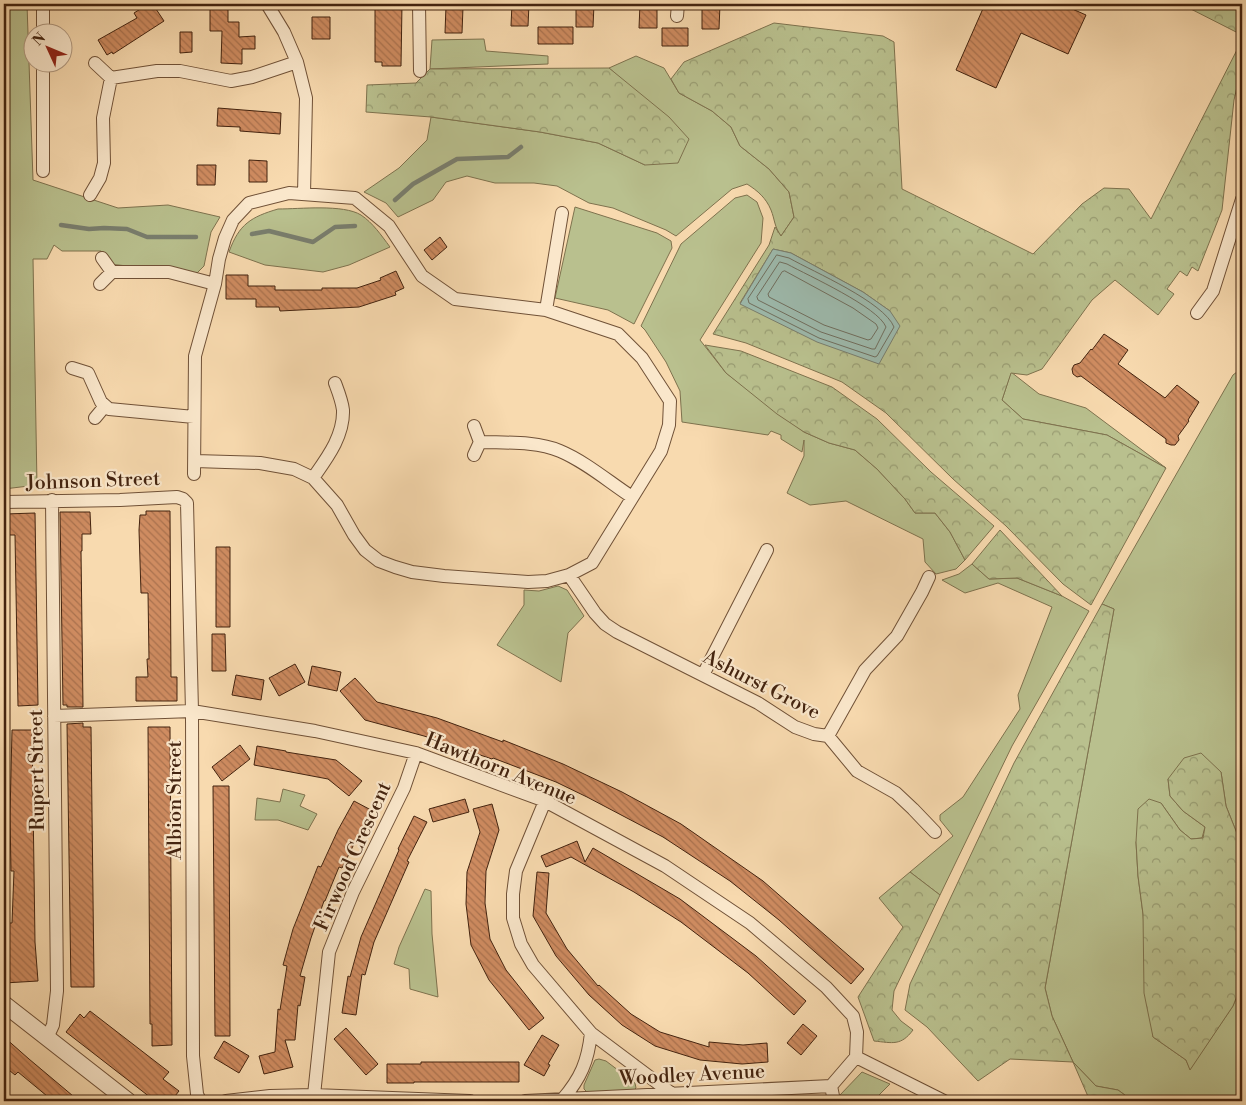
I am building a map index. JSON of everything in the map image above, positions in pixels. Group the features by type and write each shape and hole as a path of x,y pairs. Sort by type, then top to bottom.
{"street":[{"path":"43,4 43,22"},
{"path":"266,4 284,32 297,62 306,98 304,194"},
{"path":"419,4 420,71"},
{"path":"95,62 111,78"},
{"path":"111,78 157,71 180,71 231,81 252,77 297,62"},
{"path":"42,172 43,72"},
{"path":"90,195 100,178 104,163 103,118 111,78"},
{"path":"289,193 355,198 389,226 422,276 455,298 546,310 618,334 642,358 670,401 669,425 661,451 592,563 569,575 547,581 528,582 444,576 396,568 379,561 365,550 337,505 313,478 294,469 260,463 194,468 195,356 215,284 219,259 233,220 249,203 289,193"},
{"path":"1197,314 1213,291 1242,199"},
{"path":"546,310 562,213"},
{"path":"102,258 112,272"},
{"path":"100,284 112,272 169,272 215,284"},
{"path":"72,368 88,373 102,402 109,409 194,417"},
{"path":"313,478 329,455 340,432 342,410 346,395 335,383"},
{"path":"95,418 105,406"},
{"path":"474,426 480,442 474,455"},
{"path":"480,442 536,446 559,451 575,459 632,497"},
{"name":"Johnson Street","path":"4,502 120,500 178,496 183,499"},
{"name":"Albion Street","path":"183,499 187,503 188,510 192,711 193,1056 197,1094 200,1101"},
{"name":"Rupert Street","path":"47,1038 53,1025 57,991 52,500"},
{"path":"703,676 767,550"},
{"name":"Ashurst Grove","path":"569,575 605,624 623,635 758,703 795,727 814,734 828,736 857,771 896,793 914,809 934,832"},
{"path":"828,736 865,670 897,636 922,592 928,577"},
{"name":"Hawthorn Avenue","path":"54,716 192,711 315,731 416,753 545,801 666,866 750,923 826,987 853,1016 857,1032 856,1058"},
{"name":"Firwood Crescent","path":"314,1095 330,952 353,892 404,788 416,753"},
{"path":"545,801 516,871 512,894 513,918 521,944 533,965 591,1033 671,1093"},
{"path":"4,1004 128,1101"},
{"path":"562,1100 574,1085 583,1069 589,1051 591,1033"},
{"path":"834,1101 831,1086 856,1058 944,1101"},
{"name":"Woodley Avenue","path":"525,1101 642,1098 671,1093 831,1086"},
{"path":"226,1101 270,1096 314,1095 470,1101"}],"green space":[{"path":"4,4 27,4 28,22 22,22 22,72 29,72 33,180 118,208 168,205 220,217 211,232 204,266 196,274 110,264 101,251 62,251 54,245 47,259 33,259 37,485 4,489"},
{"path":"1181,4 1242,4 1242,35"},
{"path":"774,23 883,36 894,42 902,189 1033,254 1082,204 1104,188 1129,189 1151,219 1242,40 1242,65 1234,100 1222,210 1198,271 1192,267 1187,276 1180,271 1167,289 1174,294 1158,315 1115,280 1092,300 1042,369 1027,375 1011,373 1002,400 1023,419 1107,435 1166,468 1091,605 1063,584 1006,526 953,479 886,413 842,382 746,343 713,334 769,245 775,227 781,236 794,217 789,192 769,169 740,146 731,127 712,111 679,93 671,79 684,62","holes":["773,249 791,253 863,292 890,311 740,303"]},
{"path":"484,39 486,51 548,56 548,64 430,69 432,40"},
{"path":"636,56 664,68 679,93 712,111 731,127 740,146 769,169 789,192 794,217 781,236 767,202 747,184 732,189 676,236 613,208 589,203 557,186 534,183 495,183 467,176 446,182 433,200 398,217 386,203 364,192 399,168 427,140 431,117 540,132 598,143 645,165 627,84 609,68"},
{"path":"609,68 669,117 689,139 678,163 645,165 598,143 540,132 431,117 366,112 367,85 416,83 430,69"},
{"path":"747,195 757,202 763,218 761,243 700,340 726,373 804,432 829,443 855,450 877,469 905,499 915,513 935,513 950,532 965,560 956,569 936,574 925,562 923,539 846,501 810,505 787,493 804,456 804,440 802,452 781,439 781,435 771,431 768,435 682,422 680,391 666,362 641,326 681,244 735,198"},
{"path":"575,207 657,233 671,241 672,248 634,324 608,310 555,298"},
{"path":"333,208 353,212 361,215 369,222 390,247 349,265 323,272 265,265 229,252 237,235 247,223 260,215 278,209"},
{"path":"705,345 741,351 832,387 877,419 931,472 994,526 965,560 950,532 935,513 915,513 905,499 877,469 855,450 829,443 804,432 777,414 726,373"},
{"path":"1242,368 1242,846 1226,806 1221,772 1168,779 1170,796 1183,811 1205,827 1202,838 1191,839 1180,830 1161,803 1136,842 1153,1037 1186,1060 1190,1069 1233,1006 1242,983 1242,1101 1133,1101 1118,1090 1096,1086 1073,1062 1052,1016 1045,988 1114,609 1102,604 1233,375"},
{"path":"1011,372 1039,394 1086,408 1166,468 1107,435 1023,419 1002,400"},
{"path":"1000,530 1062,596 1017,578 989,579 972,564"},
{"path":"972,564 989,579 1017,578 1062,596 1089,611 1012,746 940,895 910,872 953,836 940,820 940,815 963,797 1020,709 1018,695 1052,607 998,583 965,593 942,580 959,574"},
{"path":"558,586 567,590 584,616 568,633 561,682 497,645 524,605 524,590 539,591"},
{"path":"1102,604 1114,609 1045,988 1052,1016 1073,1062 1010,1059 978,1081 927,1027 905,1010 910,984 1014,763"},
{"path":"1201,753 1221,772 1226,806 1242,846 1242,983 1233,1006 1190,1070 1186,1060 1153,1037 1144,993 1143,914 1136,842 1138,809 1149,799 1161,803 1180,830 1191,839 1203,838 1205,827 1183,811 1170,796 1168,779 1184,758"},
{"path":"283,789 305,795 300,806 317,814 308,830 278,820 255,820 257,798 280,802"},
{"path":"910,872 940,895 894,991 892,1010 901,1021 913,1030 905,1039 900,1041 874,1041 858,997 903,927 879,898"},
{"path":"425,889 431,891 432,934 438,997 410,989 409,969 394,964 399,947"},
{"path":"595,1060 606,1061 635,1083 636,1088 634,1090 587,1092 584,1089 584,1085"},
{"path":"1073,1062 1096,1086 1118,1090 1133,1101 1090,1101"},
{"path":"862,1072 890,1084 877,1097 866,1099 865,1101 841,1101 840,1095"}],"water":[{"path":"773,249 791,253 863,292 890,311 900,326 879,364 817,342 740,304"}],"building":[{"path":"210,4 228,4 228,22 239,22 239,37 255,36 255,49 242,49 242,64 221,63 222,31 210,31"},
{"path":"375,4 402,4 401,66 382,66 382,62 375,62"},
{"path":"512,4 529,4 528,26 511,26"},
{"path":"576,4 594,4 593,27 576,27"},
{"path":"640,4 657,4 657,28 639,28"},
{"path":"702,4 720,4 719,29 702,29"},
{"path":"985,4 1061,4 1086,15 1068,54 1021,33 996,88 956,70"},
{"path":"446,6 463,7 462,33 445,33"},
{"path":"142,8 156,9 164,21 113,54 112,52 107,55 98,40 137,18 134,13"},
{"path":"312,17 330,17 330,39 312,39"},
{"path":"538,27 573,27 573,44 538,44"},
{"path":"662,28 688,28 688,46 662,46"},
{"path":"180,32 192,32 192,52 180,53"},
{"path":"218,108 281,113 280,134 240,131 240,127 217,126"},
{"path":"249,160 267,161 267,182 249,182"},
{"path":"197,165 216,165 215,185 197,185"},
{"path":"440,237 447,247 432,260 424,250"},
{"path":"396,271 404,288 395,292 396,295 359,307 280,311 279,307 256,307 256,299 226,299 226,275 248,275 248,286 275,286 275,290 322,290 322,288 357,288 381,280 380,278"},
{"path":"1104,334 1128,350 1118,364 1165,398 1177,385 1199,402 1178,436 1179,440 1175,445 1166,443 1166,439 1081,376 1077,377 1073,374 1072,369 1074,365 1080,363"},
{"path":"146,511 170,511 171,677 177,677 177,701 136,701 136,677 148,677 147,659 149,659 148,593 141,593 139,530 140,515 146,515"},
{"path":"60,512 90,512 91,534 82,534 81,551 83,707 67,707 67,705 63,705"},
{"path":"35,513 38,705 18,706 15,535 6,535 5,514"},
{"path":"216,547 230,547 230,627 216,627"},
{"path":"212,634 225,634 226,671 212,671"},
{"path":"295,664 305,682 279,696 269,678"},
{"path":"312,666 341,672 337,691 308,685"},
{"path":"236,675 264,680 261,700 232,695"},
{"path":"355,678 377,702 437,718 503,742 503,740 563,764 622,792 681,824 763,881 864,969 851,984 779,920 730,881 663,837 587,797 556,782 493,758 365,720 340,691"},
{"path":"83,723 83,727 91,727 94,987 71,987 67,724"},
{"path":"148,727 170,727 172,1045 152,1046 152,1024 150,1024"},
{"path":"12,730 32,730 35,942 38,981 4,983 5,923 12,923 14,871 11,871 10,816"},
{"path":"240,745 250,759 222,781 212,767"},
{"path":"257,746 336,760 362,781 349,796 328,779 254,765"},
{"path":"213,786 229,786 230,1036 215,1036"},
{"path":"465,799 469,812 433,822 429,809"},
{"path":"354,801 371,810 342,868 339,867 311,938 300,976 305,977 300,1006 298,1005 295,1040 285,1040 293,1067 264,1074 259,1056 275,1052 278,1009 280,1010 287,966 283,965 293,929 318,866 321,867"},
{"path":"492,804 499,830 486,871 485,903 490,939 506,970 544,1018 529,1030 489,980 471,945 466,904 467,872 480,832 473,809"},
{"path":"414,816 427,822 407,861 409,862 374,942 365,975 362,974 356,1015 342,1013 348,976 350,977 361,937"},
{"path":"577,841 585,862 593,848 680,899 756,956 806,1001 794,1015 748,973 681,922 634,892 571,857 546,867 541,856"},
{"path":"537,872 549,873 546,913 567,949 598,986 631,1014 660,1032 709,1047 709,1042 743,1045 767,1043 768,1062 742,1064 700,1060 655,1046 622,1025 589,995 556,956 533,916"},
{"path":"90,1011 169,1072 163,1079 179,1091 171,1101 155,1101 66,1032 80,1014 84,1018"},
{"path":"803,1024 817,1036 801,1055 787,1043"},
{"path":"346,1028 378,1064 366,1075 334,1039"},
{"path":"542,1035 559,1045 548,1064 550,1065 544,1076 524,1065"},
{"path":"4,1037 79,1101 53,1101 18,1072 15,1075 4,1066 9,1060 4,1056"},
{"path":"224,1041 249,1056 239,1073 214,1058"},
{"path":"421,1062 519,1062 519,1082 387,1083 387,1064 421,1064"}],"waterway":[{"path":"395,200 413,184 457,159 508,157 521,147"},
{"path":"61,225 89,229 127,229 147,237 196,237"},
{"path":"252,234 269,231 313,242 335,227 355,226"}]}
